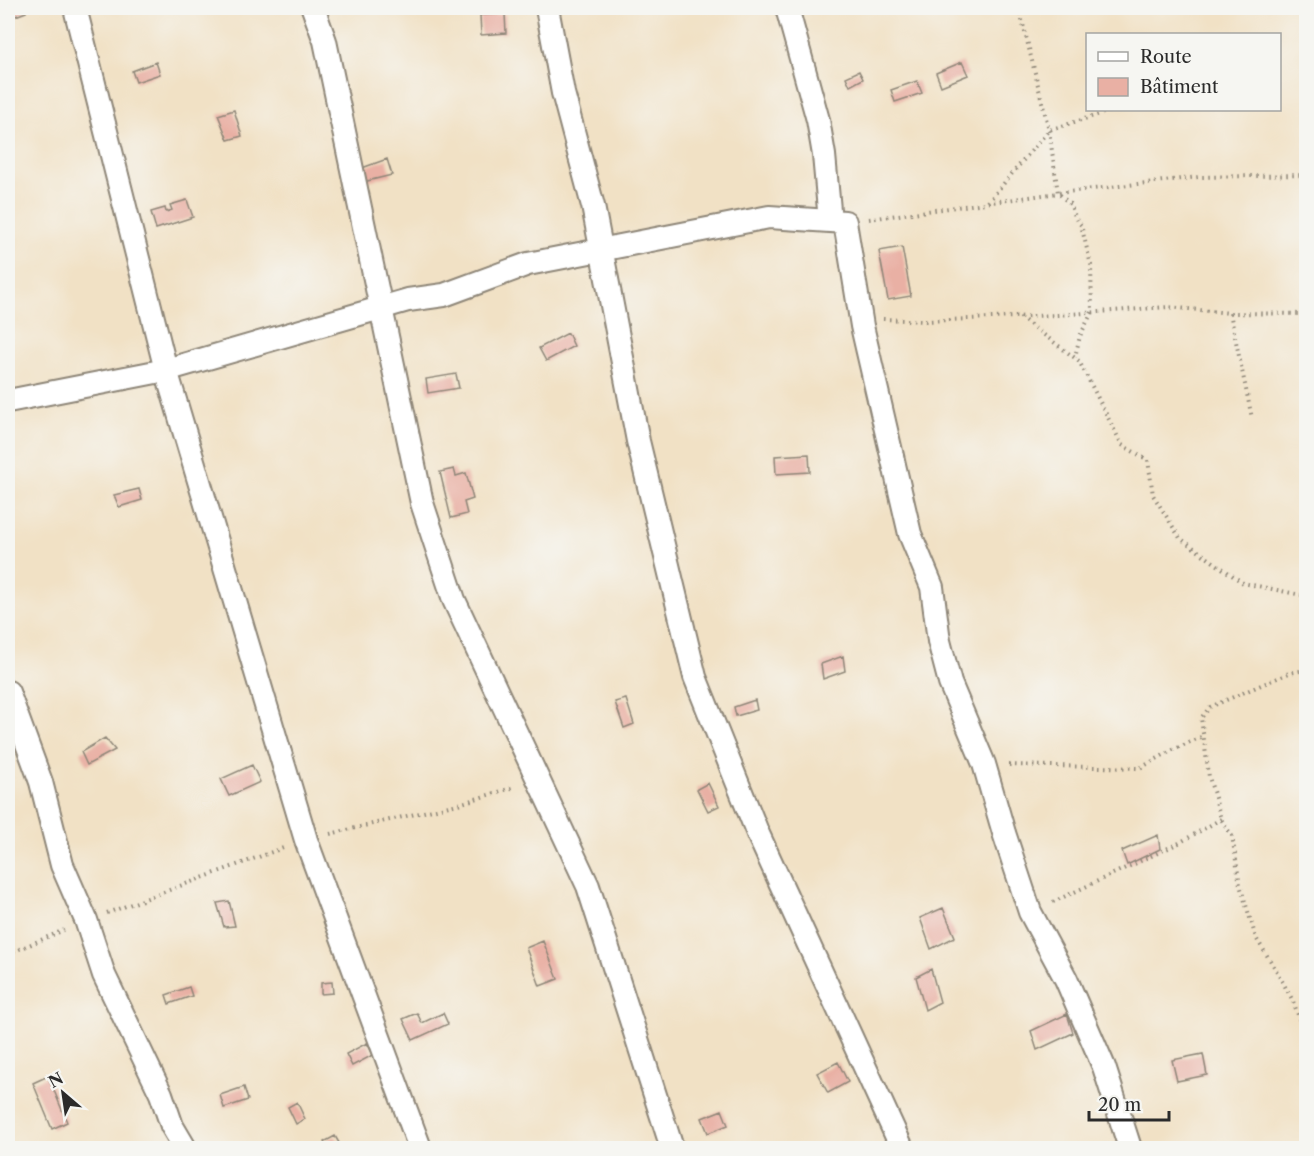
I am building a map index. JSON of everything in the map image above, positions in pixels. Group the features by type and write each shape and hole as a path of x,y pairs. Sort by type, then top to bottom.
{"street":[{"path":"75,8 165,370 306,840 420,1149"},
{"path":"313,8 325,41 422,503 454,600 588,886 672,1149"},
{"path":"547,8 563,93 593,206 638,441 695,678 758,834 902,1149"},
{"path":"787,8 818,120 838,222 910,534 932,587 939,641 950,683 984,764 1030,912 1066,979 1104,1067 1130,1149"},
{"path":"8,401 165,370 408,300 444,295 528,264 770,217 838,222"},
{"path":"8,692 41,782 62,866 86,920 104,975 161,1094 172,1126 185,1149"}],"path":[{"path":"1019,8 1049,130 1058,193 1070,204 1080,225 1091,265 1092,312 1080,336 1075,357"},
{"path":"988,202 1049,130 1110,111"},
{"path":"838,222 1058,193 1211,176 1306,175"},
{"path":"879,319 926,321 1168,307 1230,313 1306,314"},
{"path":"1230,313 1252,418"},
{"path":"1020,316 1079,361 1122,445 1148,460 1152,495 1180,538 1243,583 1306,596"},
{"path":"1306,670 1289,673 1210,707 1201,718 1209,777 1221,819 1232,836 1240,885 1256,938 1293,1001 1306,1037"},
{"path":"984,764 1140,768 1204,736"},
{"path":"8,954 86,920 306,840 462,803 539,780"},
{"path":"1030,912 1179,843 1221,819"}],"building":[{"path":"8,8 24,8 26,12 8,19"},
{"path":"505,14 506,33 481,35 480,15"},
{"path":"156,62 160,74 136,82 132,71"},
{"path":"962,62 968,75 941,86 936,73"},
{"path":"859,71 863,79 850,86 846,77"},
{"path":"917,81 922,93 895,102 891,90"},
{"path":"234,110 242,136 228,140 218,115"},
{"path":"387,159 392,175 367,181 362,168"},
{"path":"187,200 193,217 156,229 151,212 165,208 166,212 172,210 170,205"},
{"path":"902,247 911,296 888,300 879,251"},
{"path":"568,333 574,346 546,361 539,348"},
{"path":"456,374 459,388 428,393 426,379"},
{"path":"809,454 810,472 776,474 775,456"},
{"path":"454,469 456,476 466,473 473,499 464,502 467,514 451,518 440,472"},
{"path":"139,489 142,500 119,507 114,495"},
{"path":"843,656 845,671 823,679 821,664"},
{"path":"626,699 634,724 624,728 615,702"},
{"path":"755,700 757,710 736,716 734,707"},
{"path":"105,738 115,750 87,765 81,752"},
{"path":"252,765 260,782 229,796 221,779"},
{"path":"708,783 719,806 708,811 697,789"},
{"path":"1158,835 1160,849 1127,865 1122,851"},
{"path":"229,901 235,926 224,927 217,903"},
{"path":"943,908 955,937 931,949 920,918"},
{"path":"543,941 558,979 540,986 526,948"},
{"path":"931,969 940,1002 925,1010 916,977"},
{"path":"332,982 333,993 321,994 321,983"},
{"path":"189,987 192,996 169,1004 166,995"},
{"path":"417,1013 422,1023 443,1013 448,1024 413,1040 403,1019"},
{"path":"1067,1014 1073,1033 1037,1050 1031,1031"},
{"path":"367,1043 373,1055 352,1066 346,1054"},
{"path":"1203,1054 1207,1075 1177,1081 1172,1060"},
{"path":"838,1062 848,1082 828,1093 817,1073"},
{"path":"48,1076 67,1122 52,1129 33,1083"},
{"path":"244,1087 248,1100 224,1108 220,1095"},
{"path":"297,1102 305,1119 296,1124 288,1107"},
{"path":"722,1110 728,1125 708,1133 702,1118"},
{"path":"335,1136 342,1148 328,1148 324,1142"}]}
